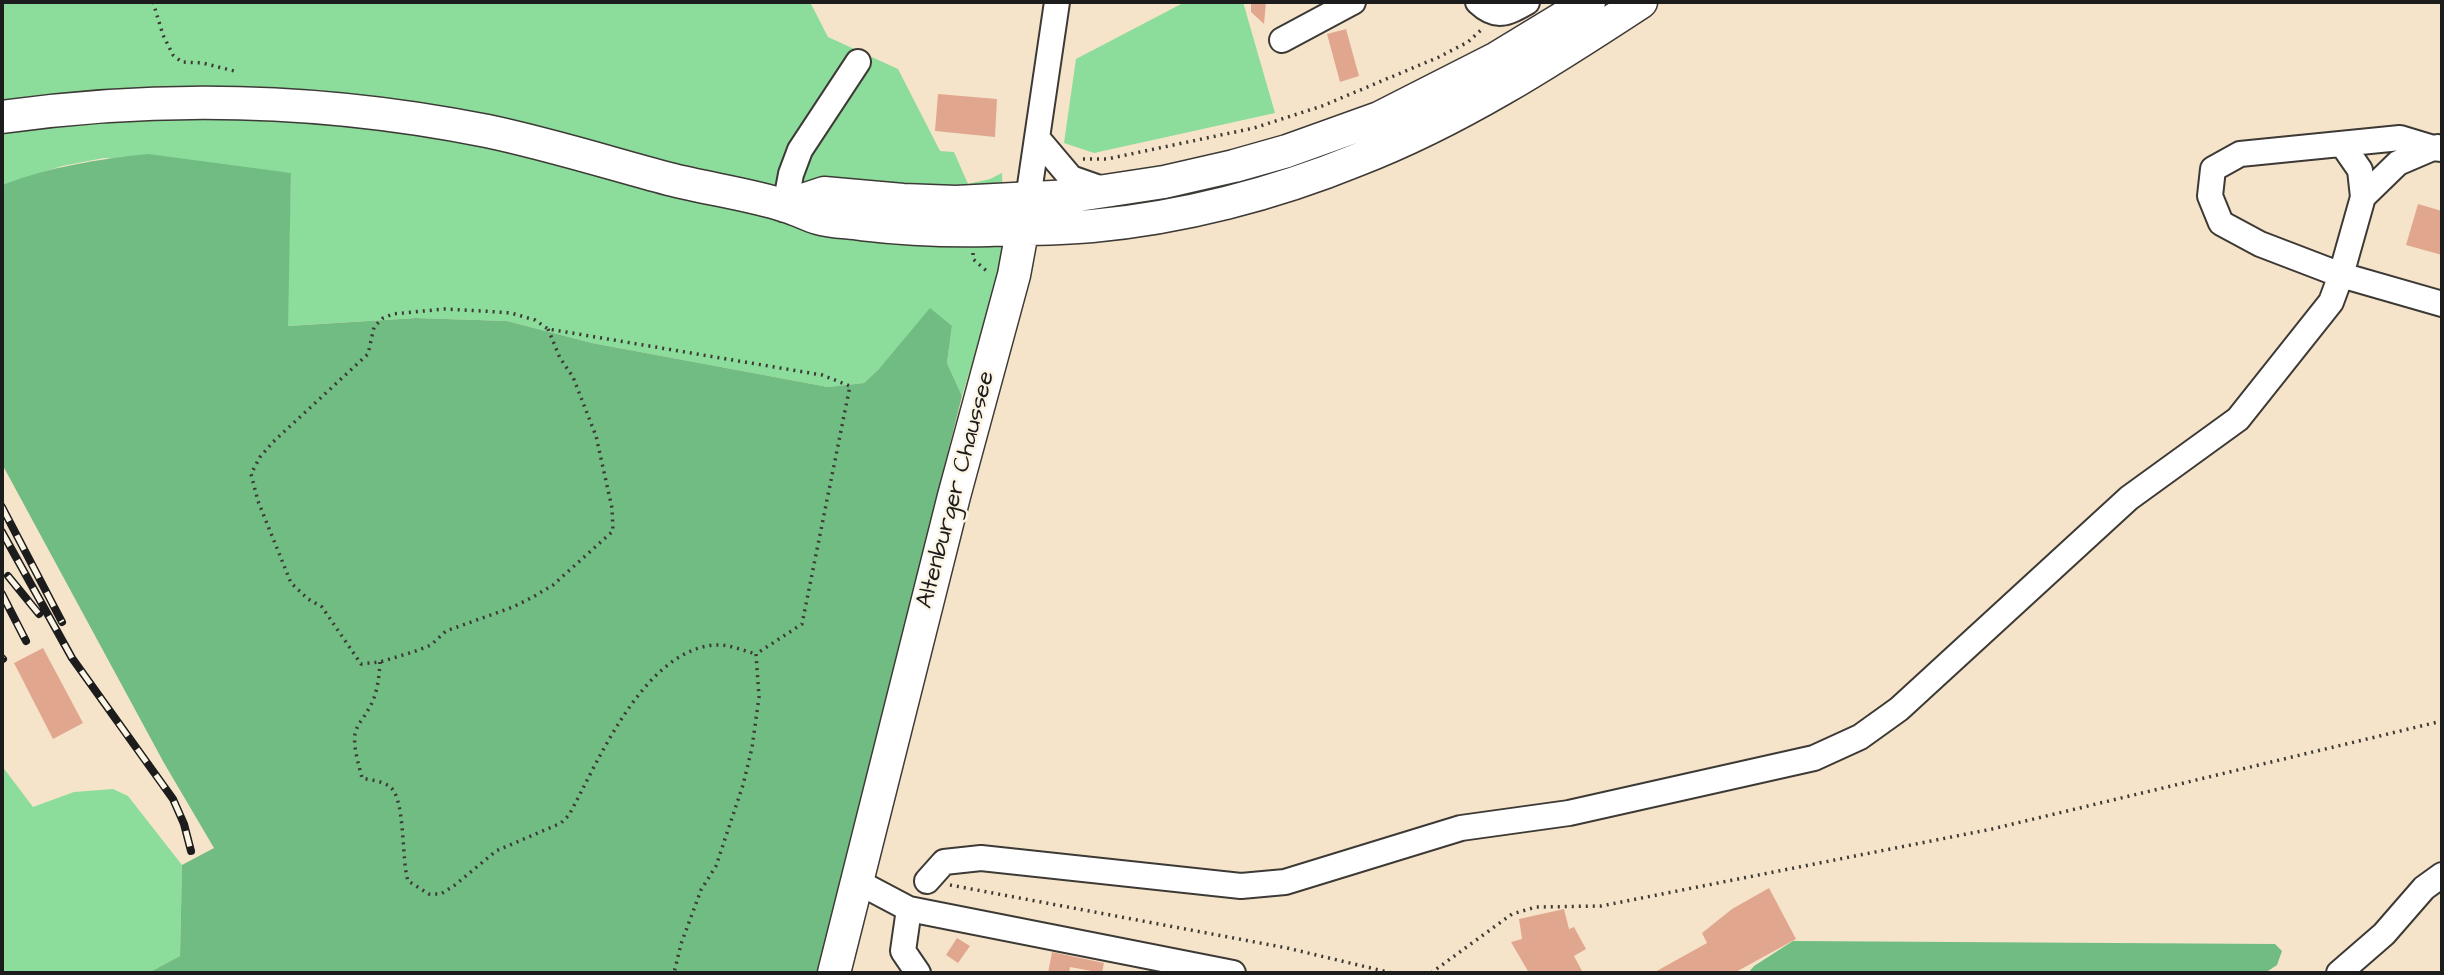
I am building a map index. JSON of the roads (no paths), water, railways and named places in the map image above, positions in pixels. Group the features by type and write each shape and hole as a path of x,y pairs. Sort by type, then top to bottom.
{"main road":[{"path":"785,205 824,193 929,201 1028,199 1109,191 1234,166 1359,126 1497,58 1589,2"},
{"path":"2,117 81,107 173,102 282,104 361,111 513,137 603,159 671,180 785,205 819,218 896,228 1022,229 1093,226 1172,214 1270,190 1356,161 1430,127 1500,89 1641,2"},
{"name":"Altenburger Chaussee","path":"834,973 954,496 1010,291 1028,199"}],"street":[{"name":"Altenburger Chaussee","path":"1028,199 1057,2"},
{"path":"1282,40 1353,2"},
{"path":"1484,7 1505,12 1527,2"},
{"path":"785,205 791,174 800,150 858,62"},
{"path":"2439,148 2400,138 2240,154 2213,169 2210,196 2221,223 2260,244 2341,275 2442,304"},
{"path":"1038,139 1071,178 1109,191"},
{"path":"927,881 944,863 981,858 1241,886 1285,882 1461,828 1569,813 1814,758 1860,737 1899,709 2129,498 2238,419 2331,302 2363,197 2360,170 2342,144"},
{"path":"2363,197 2398,163 2439,148"},
{"path":"2339,973 2384,934 2424,888 2442,875"},
{"path":"858,882 909,909 1233,973"},
{"path":"909,909 903,951 918,973"}],"railway":[{"path":"2,507 62,622"},
{"path":"2,532 72,658 173,799 184,824 191,851"},
{"path":"8,576 39,614"},
{"path":"2,594 26,641"}]}
